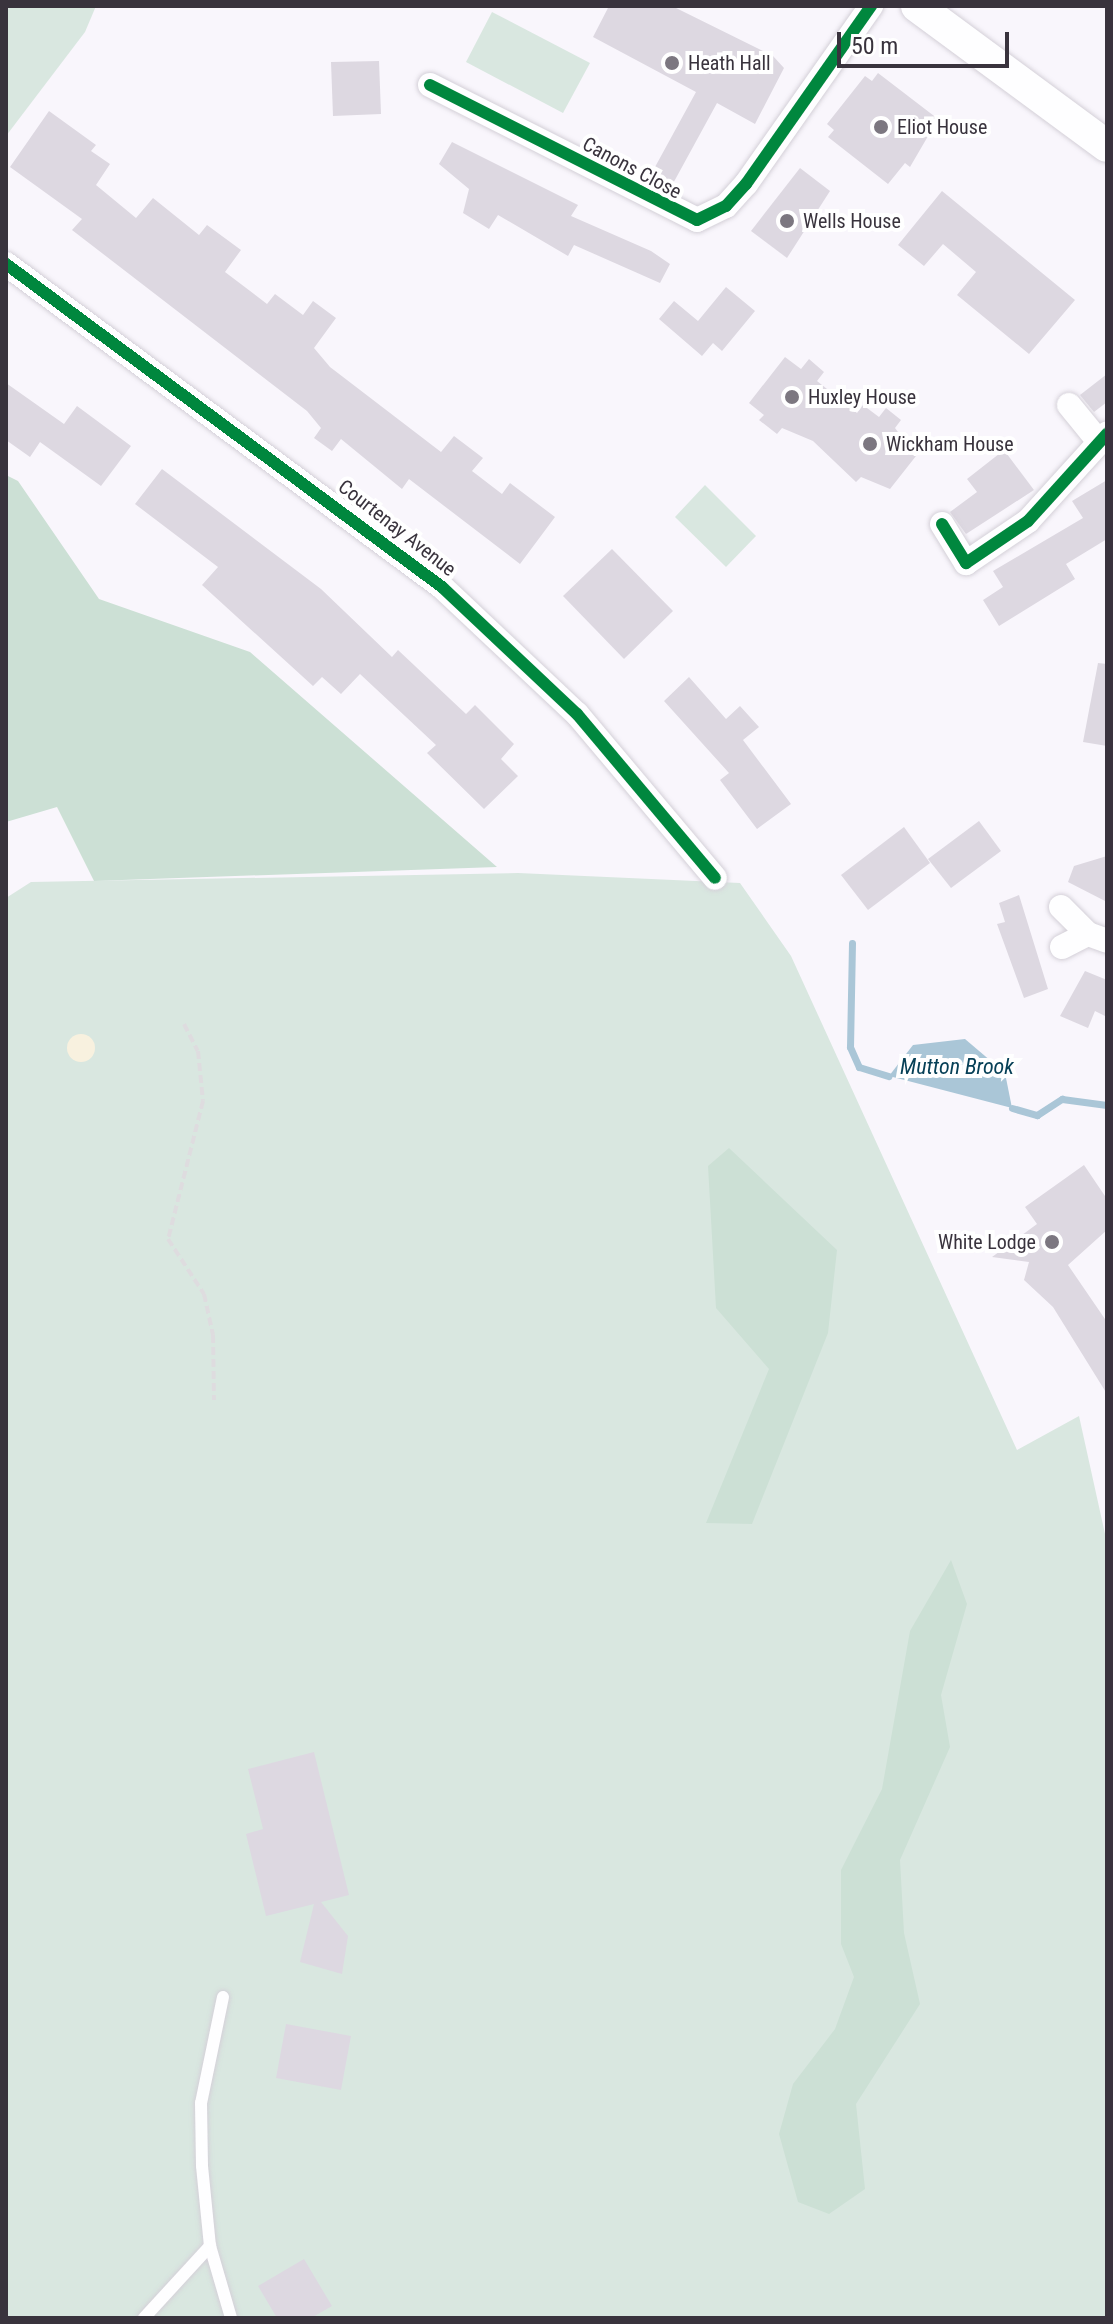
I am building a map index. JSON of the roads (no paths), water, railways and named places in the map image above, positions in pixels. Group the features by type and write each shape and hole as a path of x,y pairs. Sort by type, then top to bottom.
{"street":[{"name":"Canons Close","path":"430,85 697,220 718,212 746,184 871,6"},
{"path":"917,6 1107,146"},
{"name":"Courtenay Avenue","path":"6,264 442,587 577,714 715,878"},
{"path":"942,524 966,563 1028,521 1102,436 1069,405"},
{"path":"1061,907 1097,938"},
{"path":"1062,947 1097,938"}],"lane":[{"path":"223,1997 201,2103 210,2246 231,2318"},
{"path":"144,2318 210,2246"}],"water":[{"name":"Mutton Brook","path":"965,1039 1005,1073 1012,1108 889,1076 913,1045"}],"waterway":[{"path":"852,943 850,1047 859,1067 889,1076"},
{"name":"Mutton Brook","path":"1012,1108 1037,1115 1062,1099 1107,1105"}],"place":[{"name":"Heath Hall","path":"672,63"},
{"name":"Eliot House","path":"881,127"},
{"name":"Wells House","path":"787,221"},
{"name":"Huxley House","path":"792,397"},
{"name":"Wickham House","path":"870,444"},
{"name":"White Lodge","path":"1052,1242"}]}
